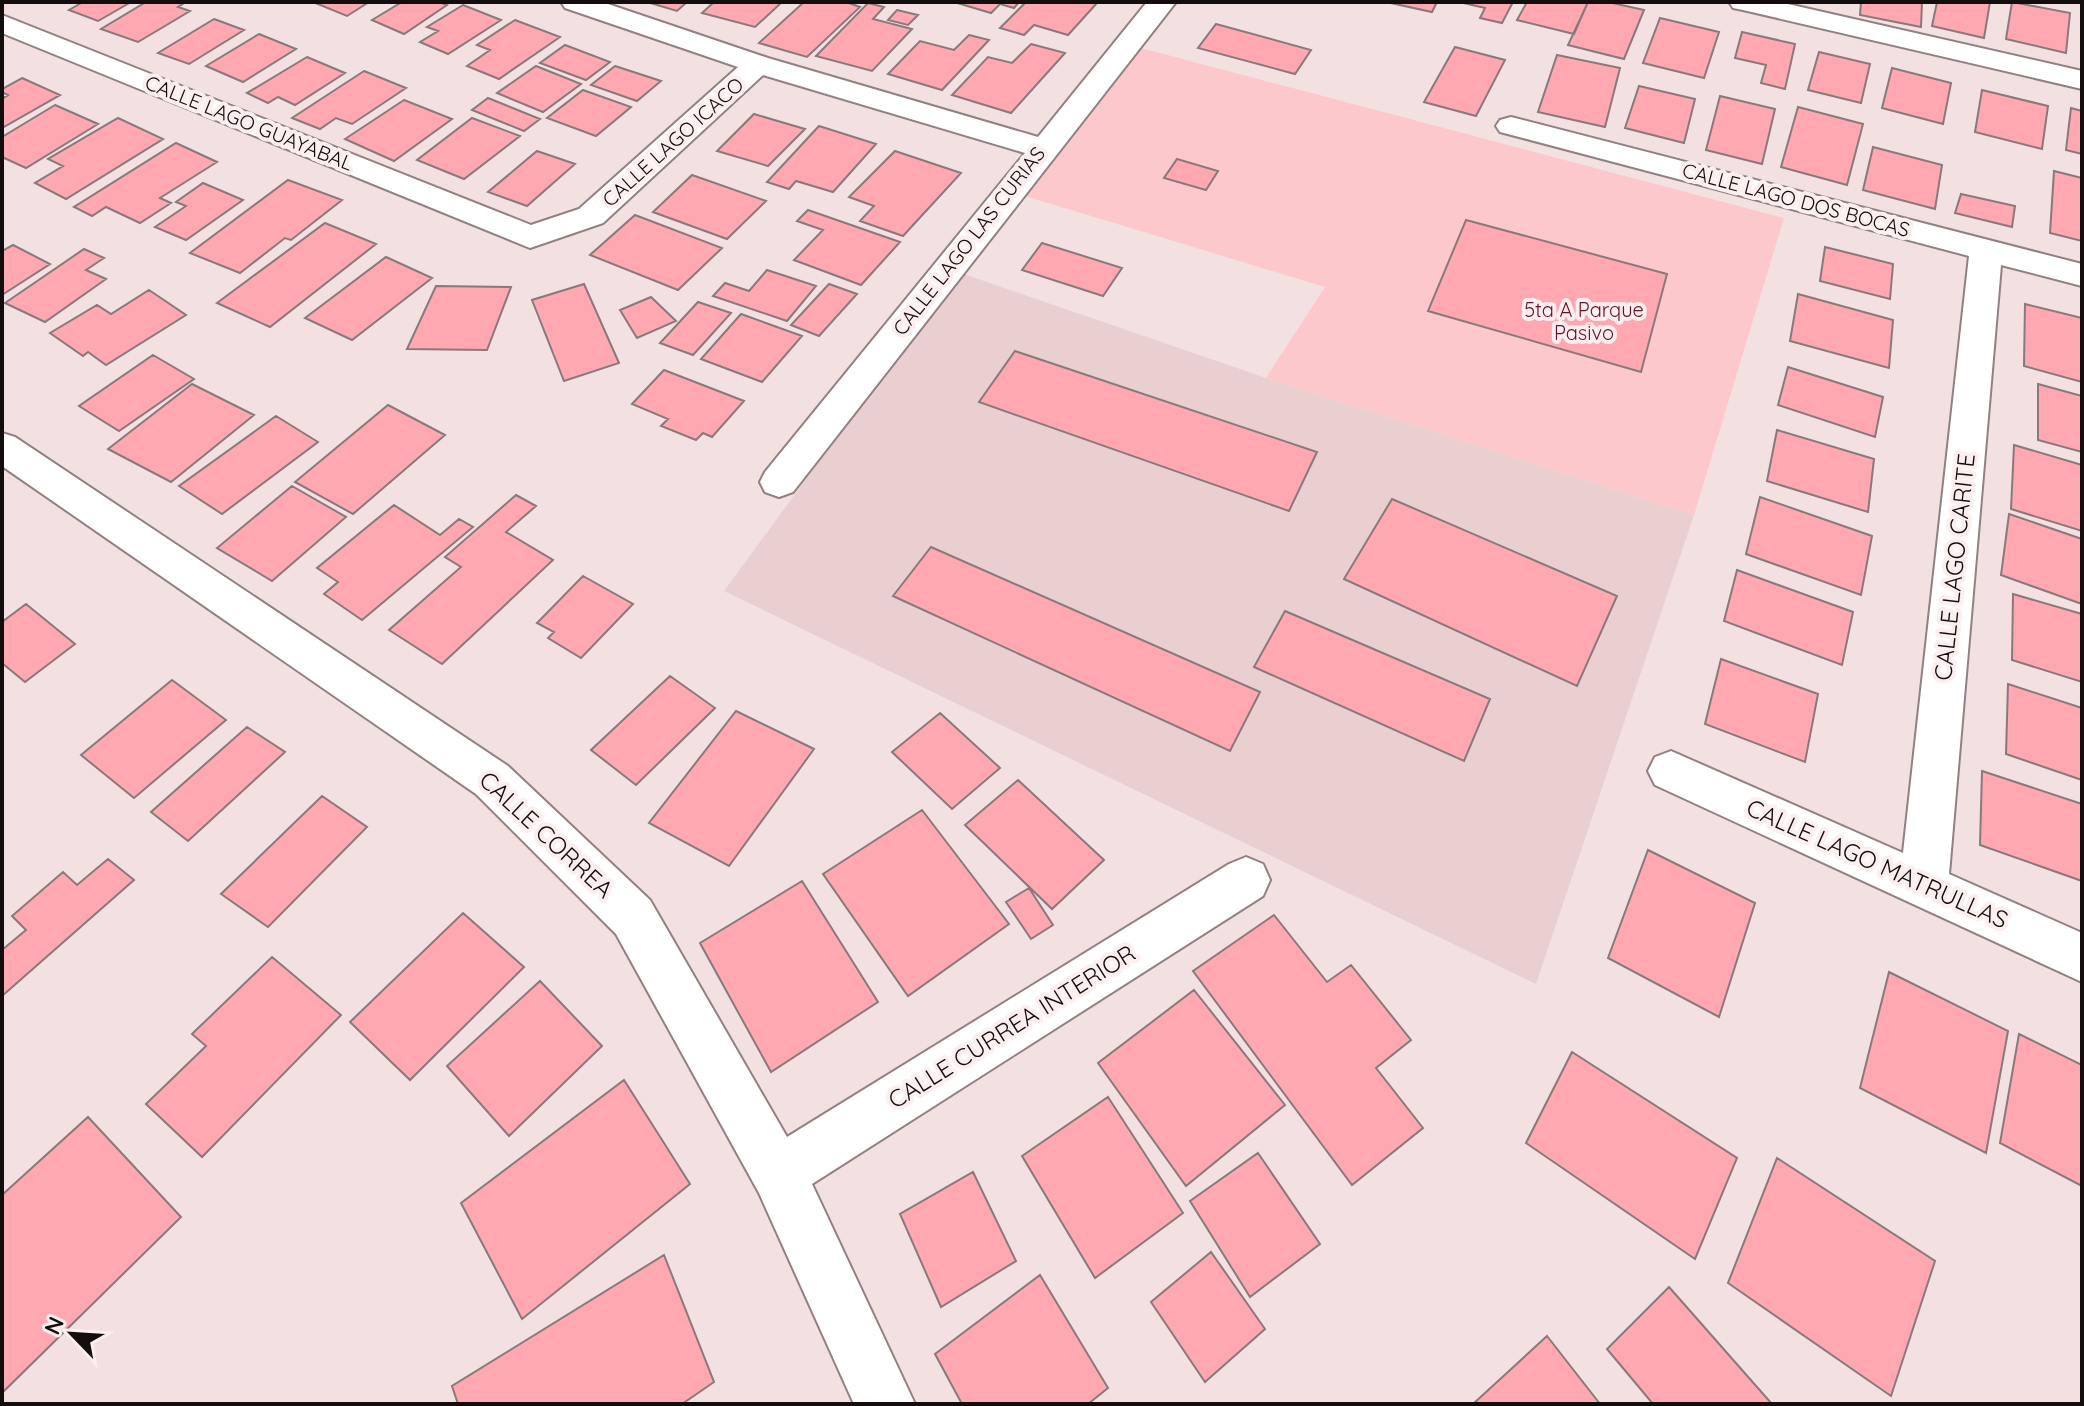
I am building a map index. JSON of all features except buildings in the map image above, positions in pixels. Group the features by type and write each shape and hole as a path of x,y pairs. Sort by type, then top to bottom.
{"street":[{"name":"CALLE LAGO ICACO","path":"575,2 758,64 1043,148"},
{"name":"CALLE LAGO LAS CURIAS","path":"779,482 1162,2"},
{"path":"1743,2 2082,80"},
{"name":"CALLE LAGO GUAYABAL","path":"2,23 497,224"},
{"name":"CALLE LAGO ICACO","path":"497,224 530,237 591,216 758,64"},
{"name":"CALLE LAGO DOS BOCAS","path":"1511,126 2082,275"},
{"name":"CALLE LAGO CARITE","path":"1924,884 1986,250"},
{"name":"CALLE CORREA","path":"2,447 492,780 633,917 778,1174 885,1404"},
{"name":"CALLE LAGO MATRULLAS","path":"1671,771 2082,958"},
{"name":"CALLE CURREA INTERIOR","path":"778,1174 1246,880"}],"shaded area":[{"path":"958,272 1266,378 1694,515 1536,984 724,591"}],"green space":[{"name":"5ta A Parque Pasivo","path":"1141,48 1784,218 1694,515 1266,378 1325,287 1025,196"}]}
